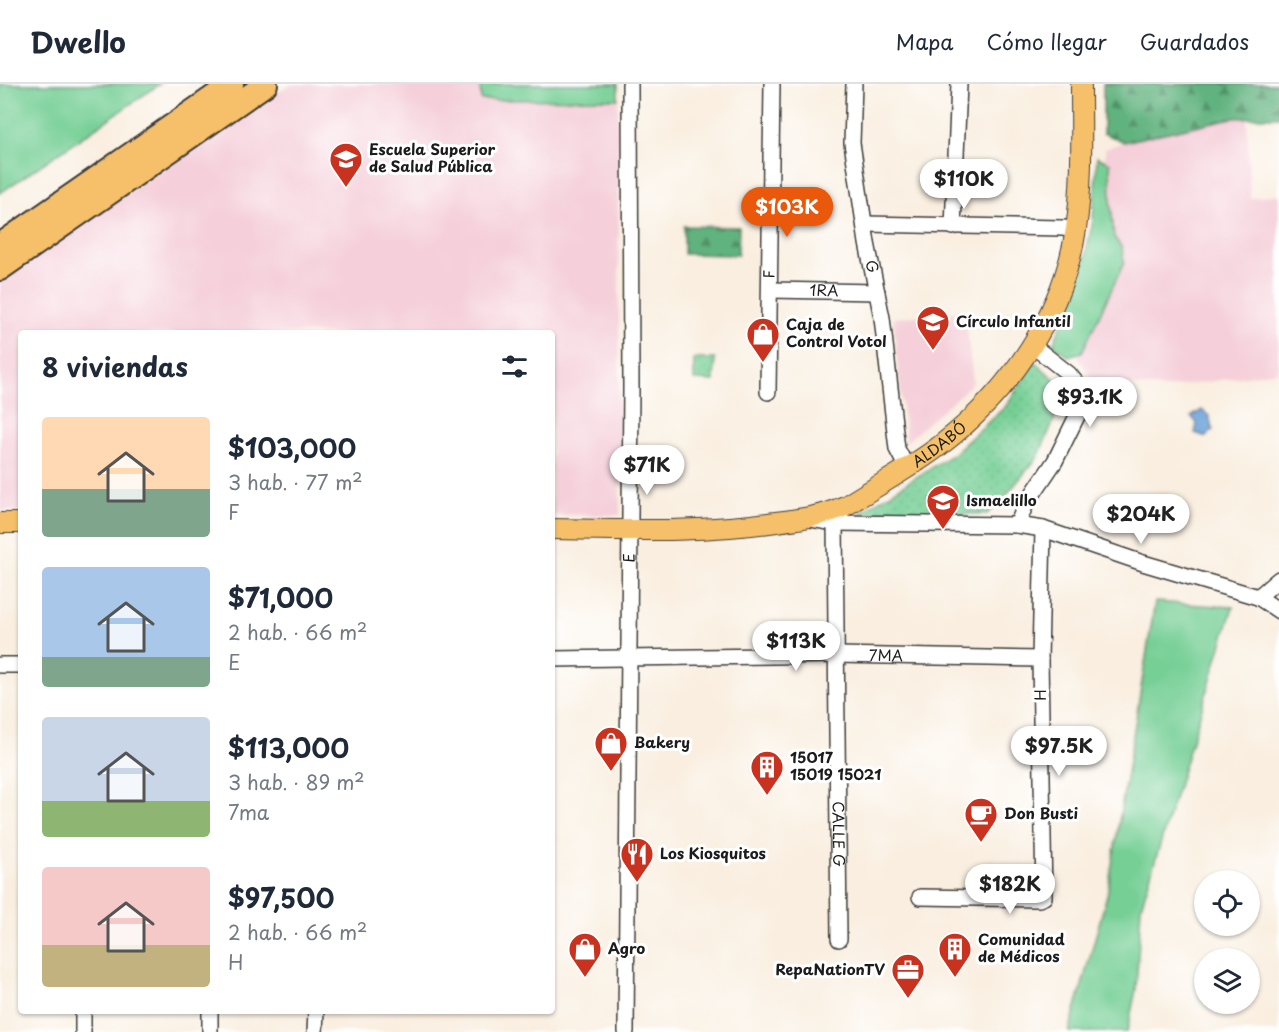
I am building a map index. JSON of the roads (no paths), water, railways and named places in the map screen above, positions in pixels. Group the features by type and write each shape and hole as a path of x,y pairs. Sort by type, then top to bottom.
{"highway":[{"path":"0,245 232,84"},
{"path":"0,269 266,84"}],"main road":[{"name":"ALDABÓ","path":"555,529 686,531 806,518 833,518 941,445 976,416 1033,346 1058,298 1069,229 1081,187 1081,84"},
{"path":"0,523 18,523"}],"street":[{"name":"E","path":"626,1032 630,530 630,84"},
{"name":"F","path":"768,392 772,84"},
{"name":"G","path":"854,84 852,143 877,292 897,449 907,468"},
{"path":"953,227 959,84"},
{"path":"865,224 1069,229"},
{"name":"1RA","path":"770,290 877,292"},
{"path":"1017,525 1026,504 1055,461 1078,414 1081,389 1069,374 1033,346"},
{"path":"833,518 1017,525 1042,529 1121,556 1258,597 1279,611"},
{"name":"CALLE G","path":"833,518 838,939"},
{"name":"H","path":"920,897 1039,899 1044,897 1040,659 1042,529"},
{"path":"1258,597 1279,579"},
{"name":"7MA","path":"555,659 836,655 1040,659"},
{"path":"0,665 18,665"},
{"path":"83,1014 83,1032"},
{"path":"210,1014 210,1032"},
{"path":"315,1014 315,1032"}],"water":[{"path":"1202,410 1209,416 1213,430 1206,437 1195,433 1197,423 1191,417"}],"place":[{"name":"Escuela Superior de Salud Pública","path":"346,188"},
{"name":"Círculo Infantil","path":"933,351"},
{"name":"Caja de Control Votol","path":"763,363"},
{"name":"Ismaelillo","path":"943,530"},
{"name":"Bakery","path":"611,772"},
{"name":"15017 15019 15021","path":"767,796"},
{"name":"Don Busti","path":"981,843"},
{"name":"Los Kiosquitos","path":"637,883"},
{"name":"Agro","path":"585,978"},
{"name":"Comunidad de Médicos","path":"955,978"},
{"name":"RepaNationTV","path":"908,999"}]}
